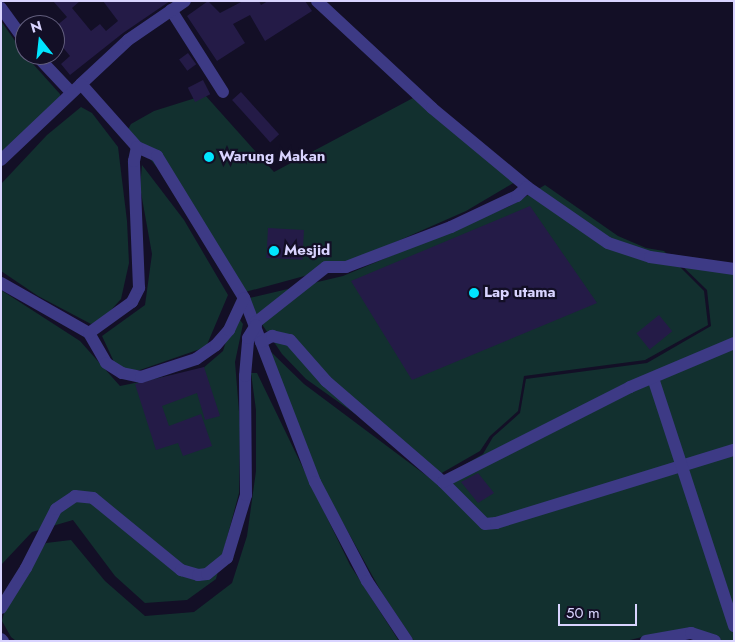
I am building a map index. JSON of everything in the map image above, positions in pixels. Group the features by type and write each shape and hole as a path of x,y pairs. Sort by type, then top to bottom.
{"street":[{"path":"316,1 412,92 527,187 608,243 630,252 734,270"},
{"path":"1,160 128,40 178,4 223,92"},
{"path":"1,8 15,27"},
{"path":"48,65 76,88 137,147 157,156 244,298 256,324 261,342 314,482 367,581 407,641"},
{"path":"89,333 132,302 139,288 134,161 137,147"},
{"path":"1,608 26,568 56,510 75,496 93,498 181,570 198,575 207,574 227,558 246,495 245,376 248,338 256,324 322,269 346,267 451,227 517,196 527,187"},
{"path":"1,283 89,333 106,363 122,373 141,377 159,373 196,359 216,345 229,330 244,298"},
{"path":"261,342 272,336 290,340 326,381 443,482 489,525 734,450"},
{"path":"443,482 522,440 653,378 734,343"},
{"path":"653,378 683,465 734,626"},
{"path":"646,641 691,633 715,641"}],"green space":[{"path":"1,21 15,41 15,65 34,65 60,94 60,102 1,160"},
{"path":"205,95 274,172 413,98 515,182 466,211 341,266 238,294 197,216 127,131 131,124 154,111"},
{"path":"81,107 92,113 118,147 127,221 129,263 121,299 104,318 91,324 38,296 1,271 1,184 47,135"},
{"path":"142,165 184,220 228,295 206,347 140,370 122,371 115,364 102,336 145,305 152,254 140,187"},
{"path":"545,185 618,236 646,248 664,251 704,291 708,325 645,360 524,376 518,411 490,436 480,451 440,474 306,379 282,354 245,299 343,276 510,206"},
{"path":"670,254 734,264 734,641 646,636 626,641 414,641 382,593 314,471 269,350 304,384 435,482 483,454 493,437 520,413 526,379 647,363 711,326 707,290"},
{"path":"1,290 80,341 120,386 202,369 223,351 235,313 243,324 235,362 240,424 239,493 216,579 187,600 145,603 115,576 73,520 32,532 1,565"},
{"path":"251,373 257,373 350,565 399,641 16,641 11,637 2,621 10,590 46,543 71,540 105,581 145,616 194,612 232,583 247,536 256,471 256,410"}],"building":[{"path":"53,1 80,1 72,8 91,31 100,24 106,31 118,21 103,1 170,1 123,33 70,75 62,65 65,65 65,60 70,56 65,50 65,19 67,17"},
{"path":"208,1 220,13 243,1 259,1 261,5 268,1 305,1 312,11 265,41 250,15 233,24 245,43 217,61 187,16"},
{"path":"188,53 196,64 187,71 179,59"},
{"path":"203,80 210,94 195,102 188,88"},
{"path":"241,92 279,134 270,142 232,100"},
{"name":"Lap utama","path":"530,206 597,303 412,380 351,281"},
{"path":"268,228 304,230 302,260 266,258"},
{"path":"659,315 672,331 650,350 636,333"},
{"path":"204,367 220,416 205,420 197,393 162,406 169,426 201,414 212,446 183,456 178,443 156,450 135,384"},
{"path":"478,473 494,493 478,503 461,482"}],"place":[{"name":"Warung Makan","path":"209,157"},
{"name":"Mesjid","path":"274,251"},
{"name":"Lap utama","path":"474,293"}]}
